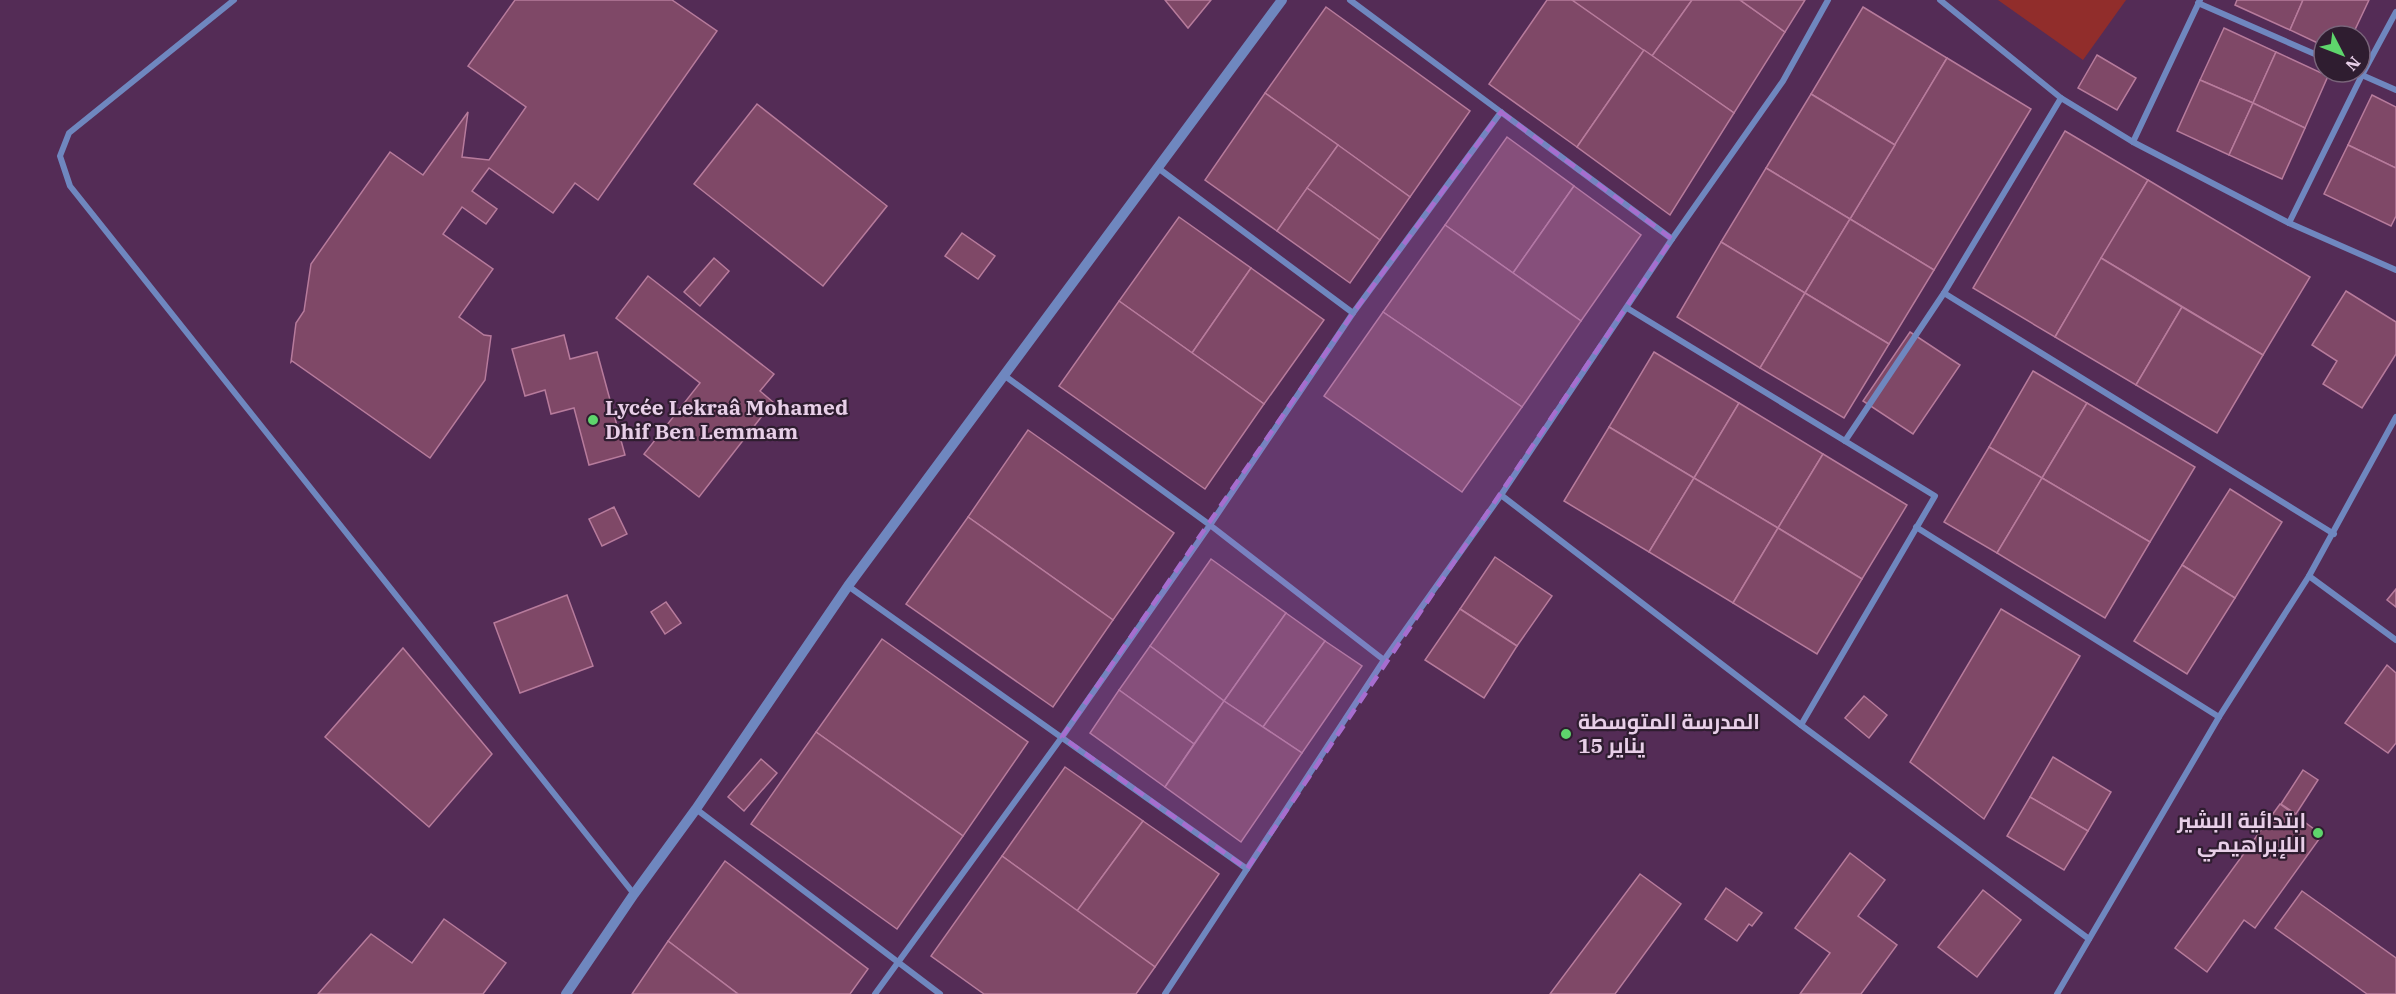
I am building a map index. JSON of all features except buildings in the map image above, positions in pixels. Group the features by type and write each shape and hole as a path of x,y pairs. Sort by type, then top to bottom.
{"street":[{"path":"234,0 69,133 60,156 70,186 634,894"},
{"path":"566,994 848,586 1282,0"},
{"path":"1350,0 1672,239"},
{"path":"1165,994 1384,660 1501,495 1672,239 1783,81 1828,0"},
{"path":"1940,0 2061,98 2133,142 2289,223 2396,270"},
{"path":"2133,142 2199,2 2312,53"},
{"path":"2372,56 2396,12"},
{"path":"2372,79 2396,90"},
{"path":"2289,223 2358,84"},
{"path":"1845,441 1944,293 2061,98"},
{"path":"875,994 1062,737 1210,525 1353,313 1501,112"},
{"path":"1158,168 1353,313"},
{"path":"1944,293 2334,534"},
{"path":"1627,308 1935,496 1801,725"},
{"path":"1005,376 1210,525 1384,660"},
{"path":"2057,994 2219,717 2334,534 2396,417"},
{"path":"1501,495 1801,725 2089,939"},
{"path":"1916,527 2219,717"},
{"path":"2309,576 2396,640"},
{"path":"848,586 1247,869"},
{"path":"696,809 940,994"}],"highlighted area":[{"path":"1501,112 1672,239 1247,869 1062,737 1353,313"}],"shaded area":[{"path":"1998,0 2126,0 2083,60"}],"place":[{"name":"Lycée Lekraâ Mohamed Dhif Ben Lemmam","path":"593,420"},
{"name":"المدرسة المتوسطة 15 يناير","path":"1566,734"},
{"name":"ابتدائية البشير اللإبراهيمي","path":"2318,833"}]}
